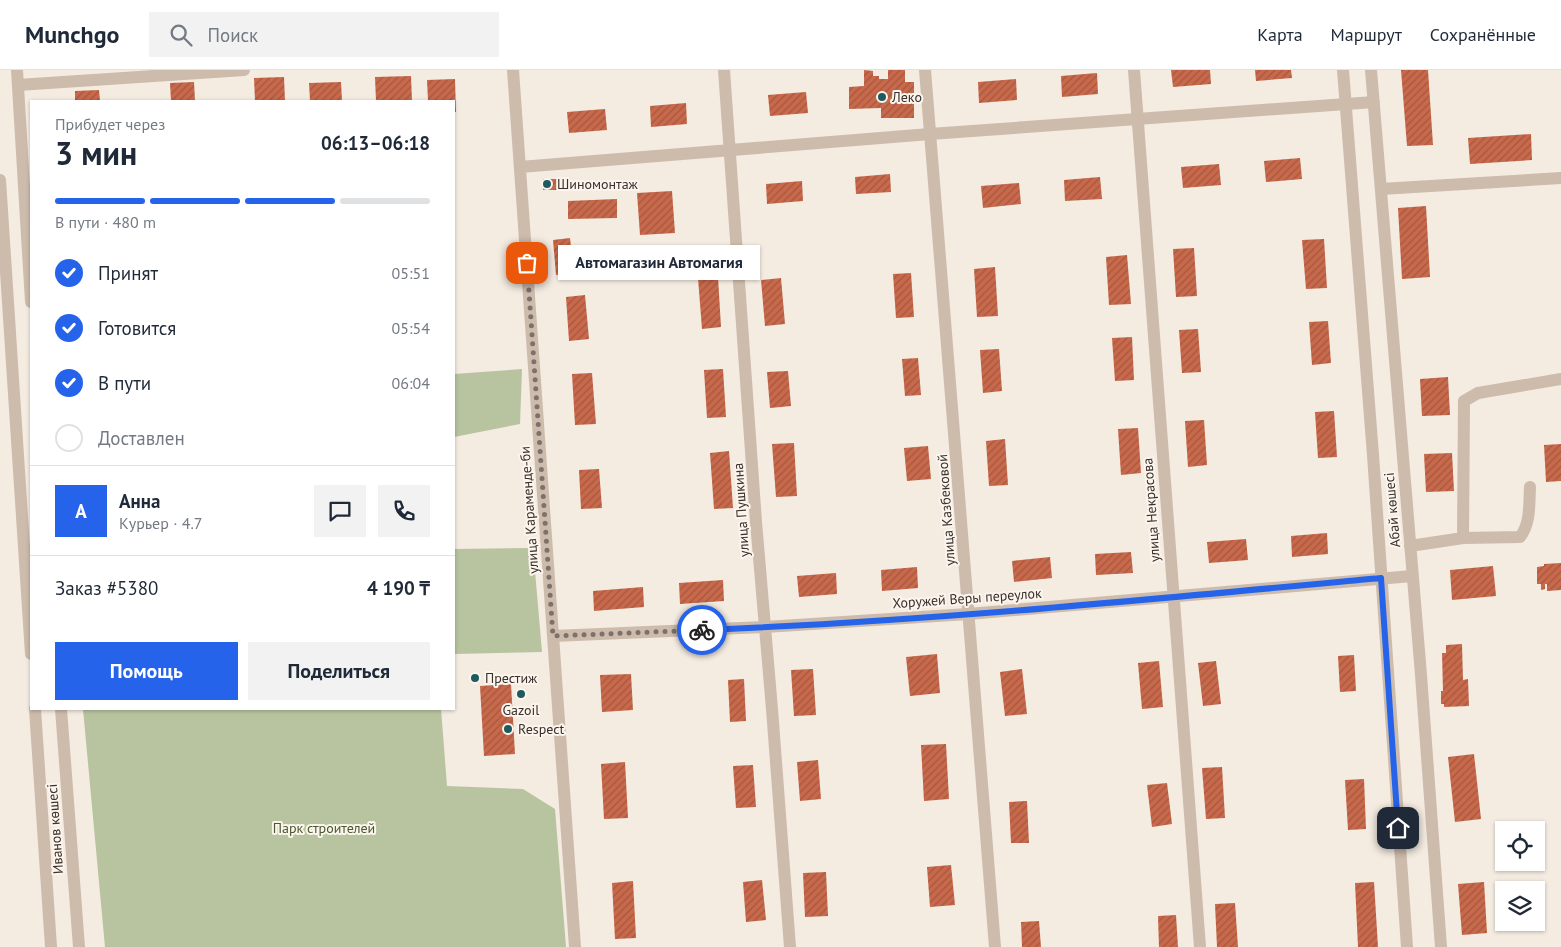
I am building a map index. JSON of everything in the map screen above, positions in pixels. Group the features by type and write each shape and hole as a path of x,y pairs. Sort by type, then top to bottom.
{"street":[{"path":"17,70 30,285"},
{"path":"18,85 244,70"},
{"name":"улица Караменде-би","path":"514,70 575,947"},
{"name":"улица Пушкина","path":"724,70 790,947"},
{"name":"улица Казбековой","path":"925,70 995,947"},
{"name":"улица Некрасова","path":"1134,70 1200,947"},
{"name":"Абай көшесі","path":"1343,70 1407,947"},
{"name":"Абай көшесі","path":"1371,70 1441,947"},
{"path":"520,167 930,134 1374,102"},
{"path":"1381,189 1561,178"},
{"path":"0,180 30,639"},
{"path":"1464,538 1464,401 1478,393 1561,379"},
{"path":"1410,546 1464,538 1520,537 1526,529 1530,486"},
{"name":"Хоружей Веры переулок","path":"553,636 765,627 968,614 1173,598 1412,576"},
{"name":"Иванов көшесі","path":"35,710 51,947"},
{"name":"Иванов көшесі","path":"61,710 79,947"}],"green space":[{"path":"522,369 520,424 455,437 455,374"},
{"path":"533,548 542,652 455,654 455,549"},
{"name":"Парк строителей","path":"83,710 441,710 447,786 523,789 555,809 566,947 105,947"}],"building":[{"name":"Леко","path":"864,70 873,71 873,76 879,76 879,79 888,79 888,70 905,70 905,82 914,82 914,118 881,118 881,108 849,109 849,87 864,86"},
{"path":"1171,70 1210,70 1211,84 1173,87"},
{"path":"1255,70 1291,70 1292,78 1256,81"},
{"path":"1401,70 1428,70 1433,145 1407,146"},
{"path":"1097,73 1098,94 1062,97 1061,76"},
{"path":"411,76 412,100 376,100 375,77"},
{"path":"284,77 285,100 255,100 254,78"},
{"path":"455,79 456,112 455,100 428,100 427,80"},
{"path":"1016,79 1017,100 979,103 978,82"},
{"path":"194,82 195,100 171,100 170,83"},
{"path":"341,82 342,100 310,100 309,83"},
{"path":"99,90 100,100 75,100 75,91"},
{"path":"806,92 808,113 770,116 768,95"},
{"path":"686,103 687,124 651,127 650,106"},
{"path":"605,109 607,130 569,133 567,112"},
{"path":"1531,134 1532,160 1470,164 1468,138"},
{"path":"1300,158 1302,179 1266,182 1264,161"},
{"path":"1219,164 1221,185 1183,188 1181,167"},
{"path":"890,174 891,192 856,194 855,177"},
{"path":"1100,177 1102,199 1065,201 1064,180"},
{"path":"543,179 562,179 562,190 543,190"},
{"path":"802,181 803,201 767,204 766,184"},
{"path":"1019,183 1021,204 983,208 981,186"},
{"path":"672,191 675,233 640,235 637,193"},
{"path":"617,199 617,218 568,219 568,201"},
{"path":"1426,206 1430,277 1402,279 1398,208"},
{"path":"570,238 574,273 556,275 553,240"},
{"path":"1324,239 1327,288 1306,289 1302,240"},
{"path":"1194,248 1197,296 1176,297 1173,249"},
{"path":"1127,255 1131,304 1109,305 1106,257"},
{"path":"995,267 998,316 977,317 974,269"},
{"path":"911,273 914,317 896,318 893,274"},
{"path":"718,277 721,327 702,329 698,278"},
{"path":"781,278 785,324 765,326 761,280"},
{"path":"585,295 589,339 569,341 566,297"},
{"path":"1328,321 1331,363 1312,365 1309,322"},
{"path":"1198,329 1201,372 1182,373 1179,330"},
{"path":"1132,337 1134,380 1115,381 1112,338"},
{"path":"999,349 1002,391 983,393 980,350"},
{"path":"918,358 921,395 905,396 902,359"},
{"path":"723,369 726,417 707,418 704,370"},
{"path":"788,371 791,406 770,408 767,372"},
{"path":"592,373 596,424 575,425 572,374"},
{"path":"1448,377 1450,415 1422,416 1420,379"},
{"path":"1334,411 1337,457 1318,458 1315,412"},
{"path":"1204,420 1207,465 1188,467 1185,421"},
{"path":"1138,428 1141,473 1121,475 1118,429"},
{"path":"1005,439 1008,485 989,486 986,441"},
{"path":"794,443 797,496 776,497 772,444"},
{"path":"1561,444 1561,481 1546,482 1544,445"},
{"path":"928,446 931,479 907,481 904,448"},
{"path":"729,451 733,508 714,509 710,453"},
{"path":"1452,453 1454,491 1426,492 1424,454"},
{"path":"599,469 602,508 581,509 579,470"},
{"path":"1327,533 1328,554 1292,557 1291,536"},
{"path":"1246,539 1248,560 1209,563 1207,542"},
{"path":"1131,552 1133,573 1096,575 1095,554"},
{"path":"1050,557 1052,578 1014,582 1012,561"},
{"path":"1561,563 1561,590 1547,591 1547,584 1545,584 1545,589 1541,590 1541,584 1537,584 1537,567 1544,566 1544,564"},
{"path":"1493,566 1496,596 1452,600 1450,570"},
{"path":"917,567 918,588 882,591 881,570"},
{"path":"836,573 837,594 799,597 797,576"},
{"path":"723,580 724,601 680,604 679,583"},
{"path":"643,587 644,607 594,611 593,591"},
{"path":"1462,644 1463,680 1468,679 1469,706 1444,707 1444,704 1441,704 1441,691 1443,691 1442,653 1446,653 1446,645"},
{"path":"937,654 940,693 910,696 906,657"},
{"path":"1354,655 1356,691 1340,692 1338,656"},
{"path":"1159,661 1163,707 1142,709 1138,663"},
{"path":"1216,661 1221,704 1203,706 1198,663"},
{"path":"813,669 816,715 794,716 791,670"},
{"path":"1022,669 1027,714 1005,716 1000,672"},
{"path":"631,674 633,710 602,712 600,675"},
{"path":"744,679 746,721 730,722 728,680"},
{"path":"511,684 515,754 484,756 480,686"},
{"path":"946,744 949,799 924,801 921,745"},
{"path":"1474,754 1481,819 1455,822 1448,757"},
{"path":"818,760 821,799 800,801 797,762"},
{"path":"625,762 628,818 604,819 601,764"},
{"path":"753,765 756,807 736,808 733,766"},
{"path":"1222,767 1225,818 1206,819 1202,768"},
{"path":"1364,779 1366,829 1348,830 1345,780"},
{"path":"1167,783 1172,824 1152,827 1147,785"},
{"path":"1027,801 1029,843 1011,843 1009,802"},
{"path":"951,865 955,905 930,907 927,867"},
{"path":"826,872 828,916 805,917 803,873"},
{"path":"762,880 766,920 746,922 743,882"},
{"path":"633,881 636,938 615,939 612,883"},
{"path":"1374,882 1378,947 1358,947 1355,883"},
{"path":"1484,882 1487,933 1462,935 1458,884"},
{"path":"1235,903 1238,947 1217,947 1215,904"},
{"path":"1176,915 1178,947 1159,947 1158,916"},
{"path":"1039,921 1041,947 1022,947 1021,922"}],"way so far":[{"path":"527,263 553,636 702,630"}],"place":[{"name":"Леко","path":"882,97"},
{"name":"Шиномонтаж","path":"547,184"},
{"name":"Автомагазин Автомагия","path":"527,263"},
{"name":"Престиж","path":"475,678"},
{"name":"Gazoil","path":"521,694"},
{"name":"Respect","path":"508,729"}],"route":[{"path":"702,630 968,614 1173,598 1381,578 1398,828"}]}
